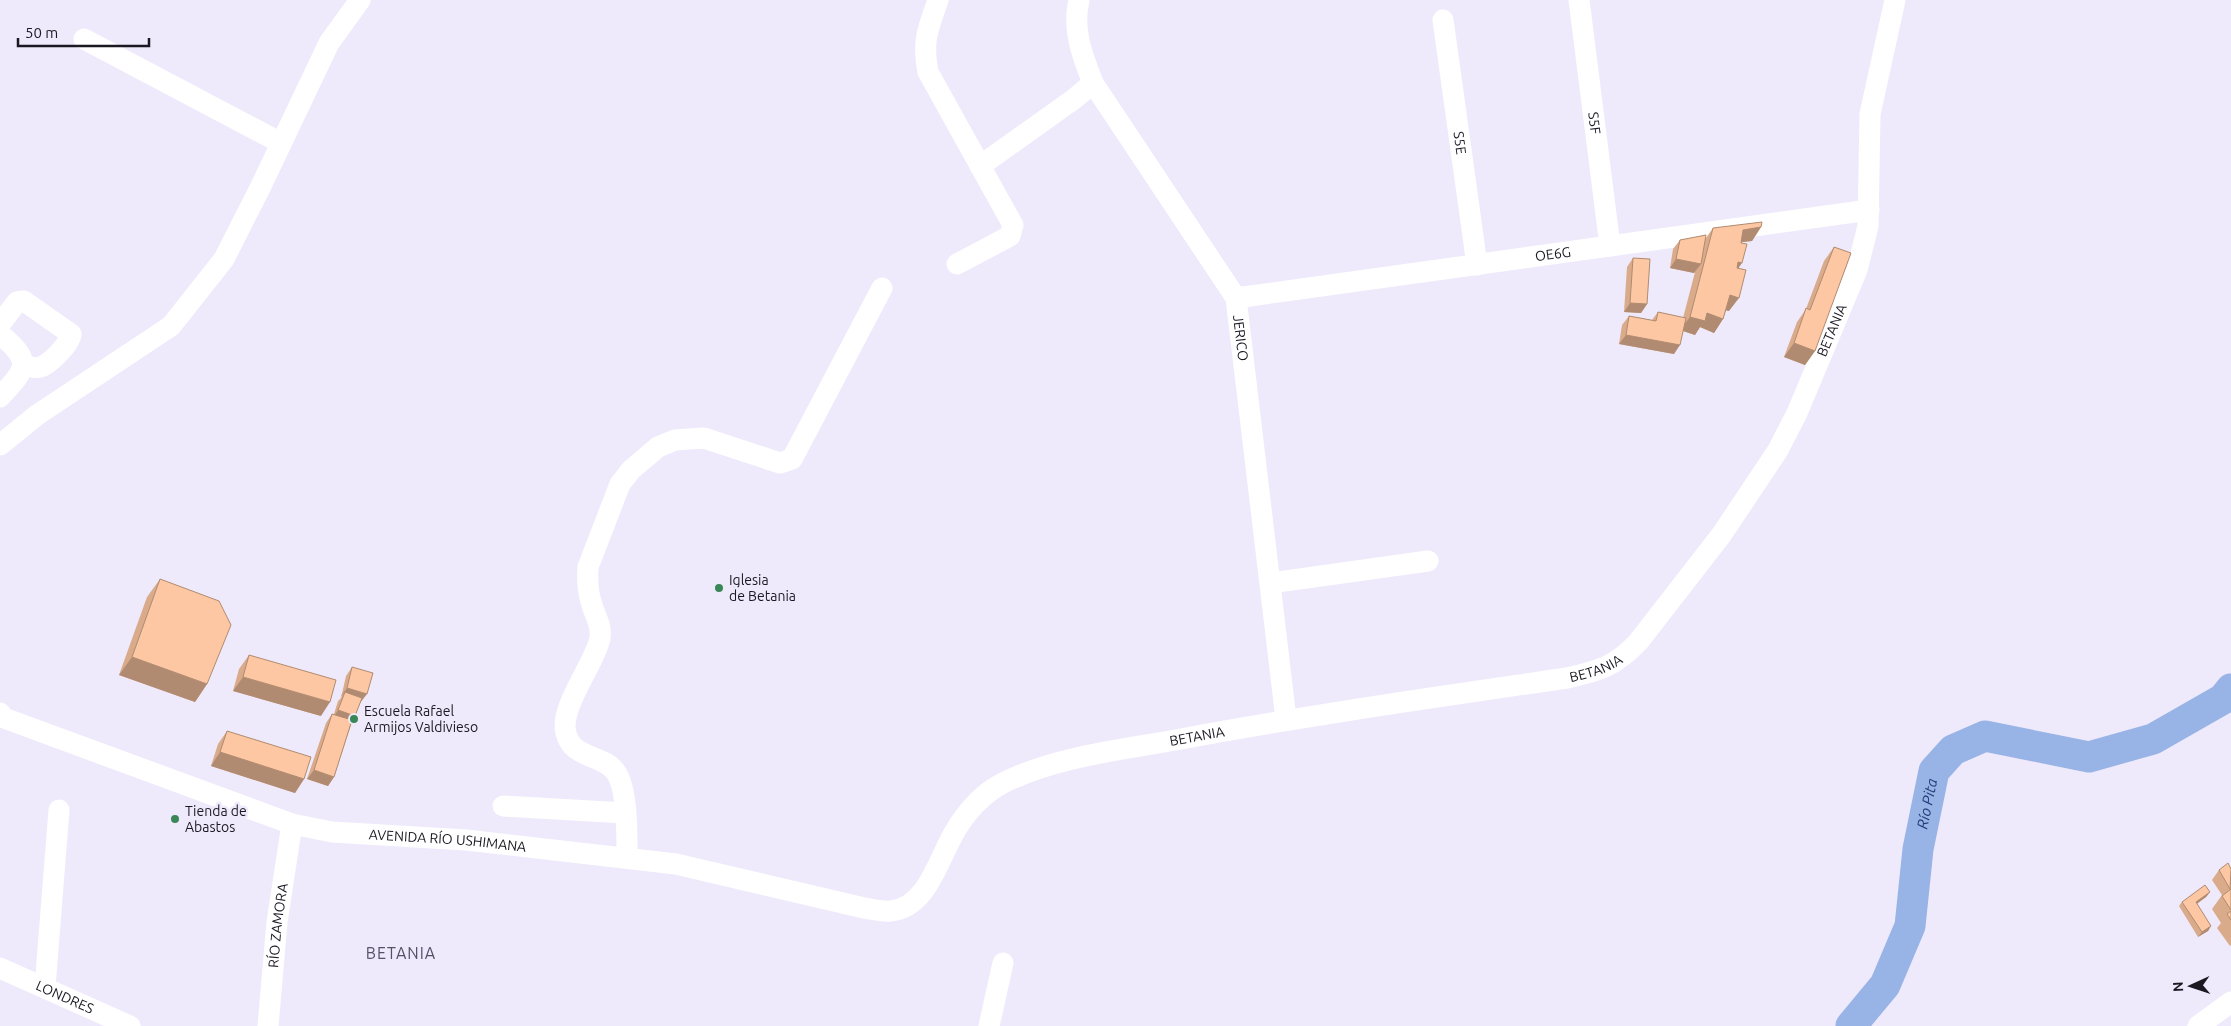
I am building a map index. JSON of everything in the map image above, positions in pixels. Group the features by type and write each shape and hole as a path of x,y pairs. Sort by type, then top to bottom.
{"street":[{"path":"0,445 37,415 171,326 224,259 329,43 360,0"},
{"path":"938,0 926,32 924,52 928,72 1013,225 1010,236 957,264"},
{"name":"JERICO","path":"1079,0 1076,26 1084,59 1093,83 1236,298 1286,719"},
{"name":"S5F","path":"1579,0 1610,246"},
{"name":"BETANIA","path":"910,904 937,870 954,833 965,817 989,792 1002,784 1037,769 1090,756 1286,719 1567,678 1600,670 1625,656 1722,534 1778,450 1797,413 1857,270 1865,242 1869,210 1870,182 1868,159 1870,114 1895,0"},
{"name":"S5E","path":"1444,20 1476,265"},
{"path":"84,40 281,143"},
{"path":"980,166 1074,99 1093,83"},
{"name":"OE6G","path":"1236,298 1869,210"},
{"path":"627,857 625,812 620,780 610,766 576,750 566,734 565,726 575,693 600,637 598,619 591,603 588,567 620,484 648,454 675,440 704,438 780,463 792,459 882,288"},
{"path":"0,324 16,302 20,300 71,334 69,342 44,366 37,368 23,365"},
{"path":"0,334 17,349 23,365 22,371 0,397"},
{"path":"1270,583 1428,561"},
{"name":"AVENIDA RÍO USHIMANA","path":"2,716 292,824 332,832 466,840 676,864 883,911 892,911 910,904"},
{"path":"503,806 625,812"},
{"path":"45,987 59,810"},
{"name":"RÍO ZAMORA","path":"268,1026 277,922 292,824"},
{"path":"989,1026 1003,963"},
{"name":"LONDRES","path":"0,968 130,1026"},
{"path":"2198,1026 2231,1002"}],"building":[{"path":"1762,222 1761,227 1743,230 1741,243 1747,244 1742,263 1738,262 1737,268 1746,270 1739,298 1730,295 1723,319 1707,313 1705,321 1690,317 1713,228"},
{"path":"1706,235 1701,264 1676,259 1680,240"},
{"path":"1834,247 1851,253 1815,351 1794,343 1806,308 1810,310"},
{"path":"1633,258 1650,259 1647,304 1630,303"},
{"path":"1658,312 1686,318 1680,345 1626,335 1629,316 1656,321"},
{"path":"160,579 219,601 231,625 207,684 132,657"},
{"path":"249,655 336,680 330,702 243,677"},
{"path":"352,667 373,673 367,694 347,688"},
{"path":"345,692 362,698 355,716 338,710"},
{"path":"332,714 352,720 334,777 314,770"},
{"path":"227,731 311,757 304,779 220,752"},
{"path":"2228,863 2231,869 2230,889 2219,870"},
{"path":"2205,885 2210,892 2196,902 2211,926 2202,932 2182,902"},
{"path":"2231,889 2231,910 2222,896"},
{"path":"2231,911 2231,920 2227,914"}],"waterway":[{"name":"Río Pita","path":"1851,1026 1885,985 1910,926 1918,849 1934,771 1953,750 1985,736 2089,757 2153,739 2223,699 2231,689"}],"place":[{"name":"Iglesia de Betania","path":"719,588"},
{"name":"Escuela Rafael Armijos Valdivieso","path":"354,719"},
{"name":"Tienda de Abastos","path":"175,819"}],"district":[{"name":"BETANIA","path":"401,953"}]}
